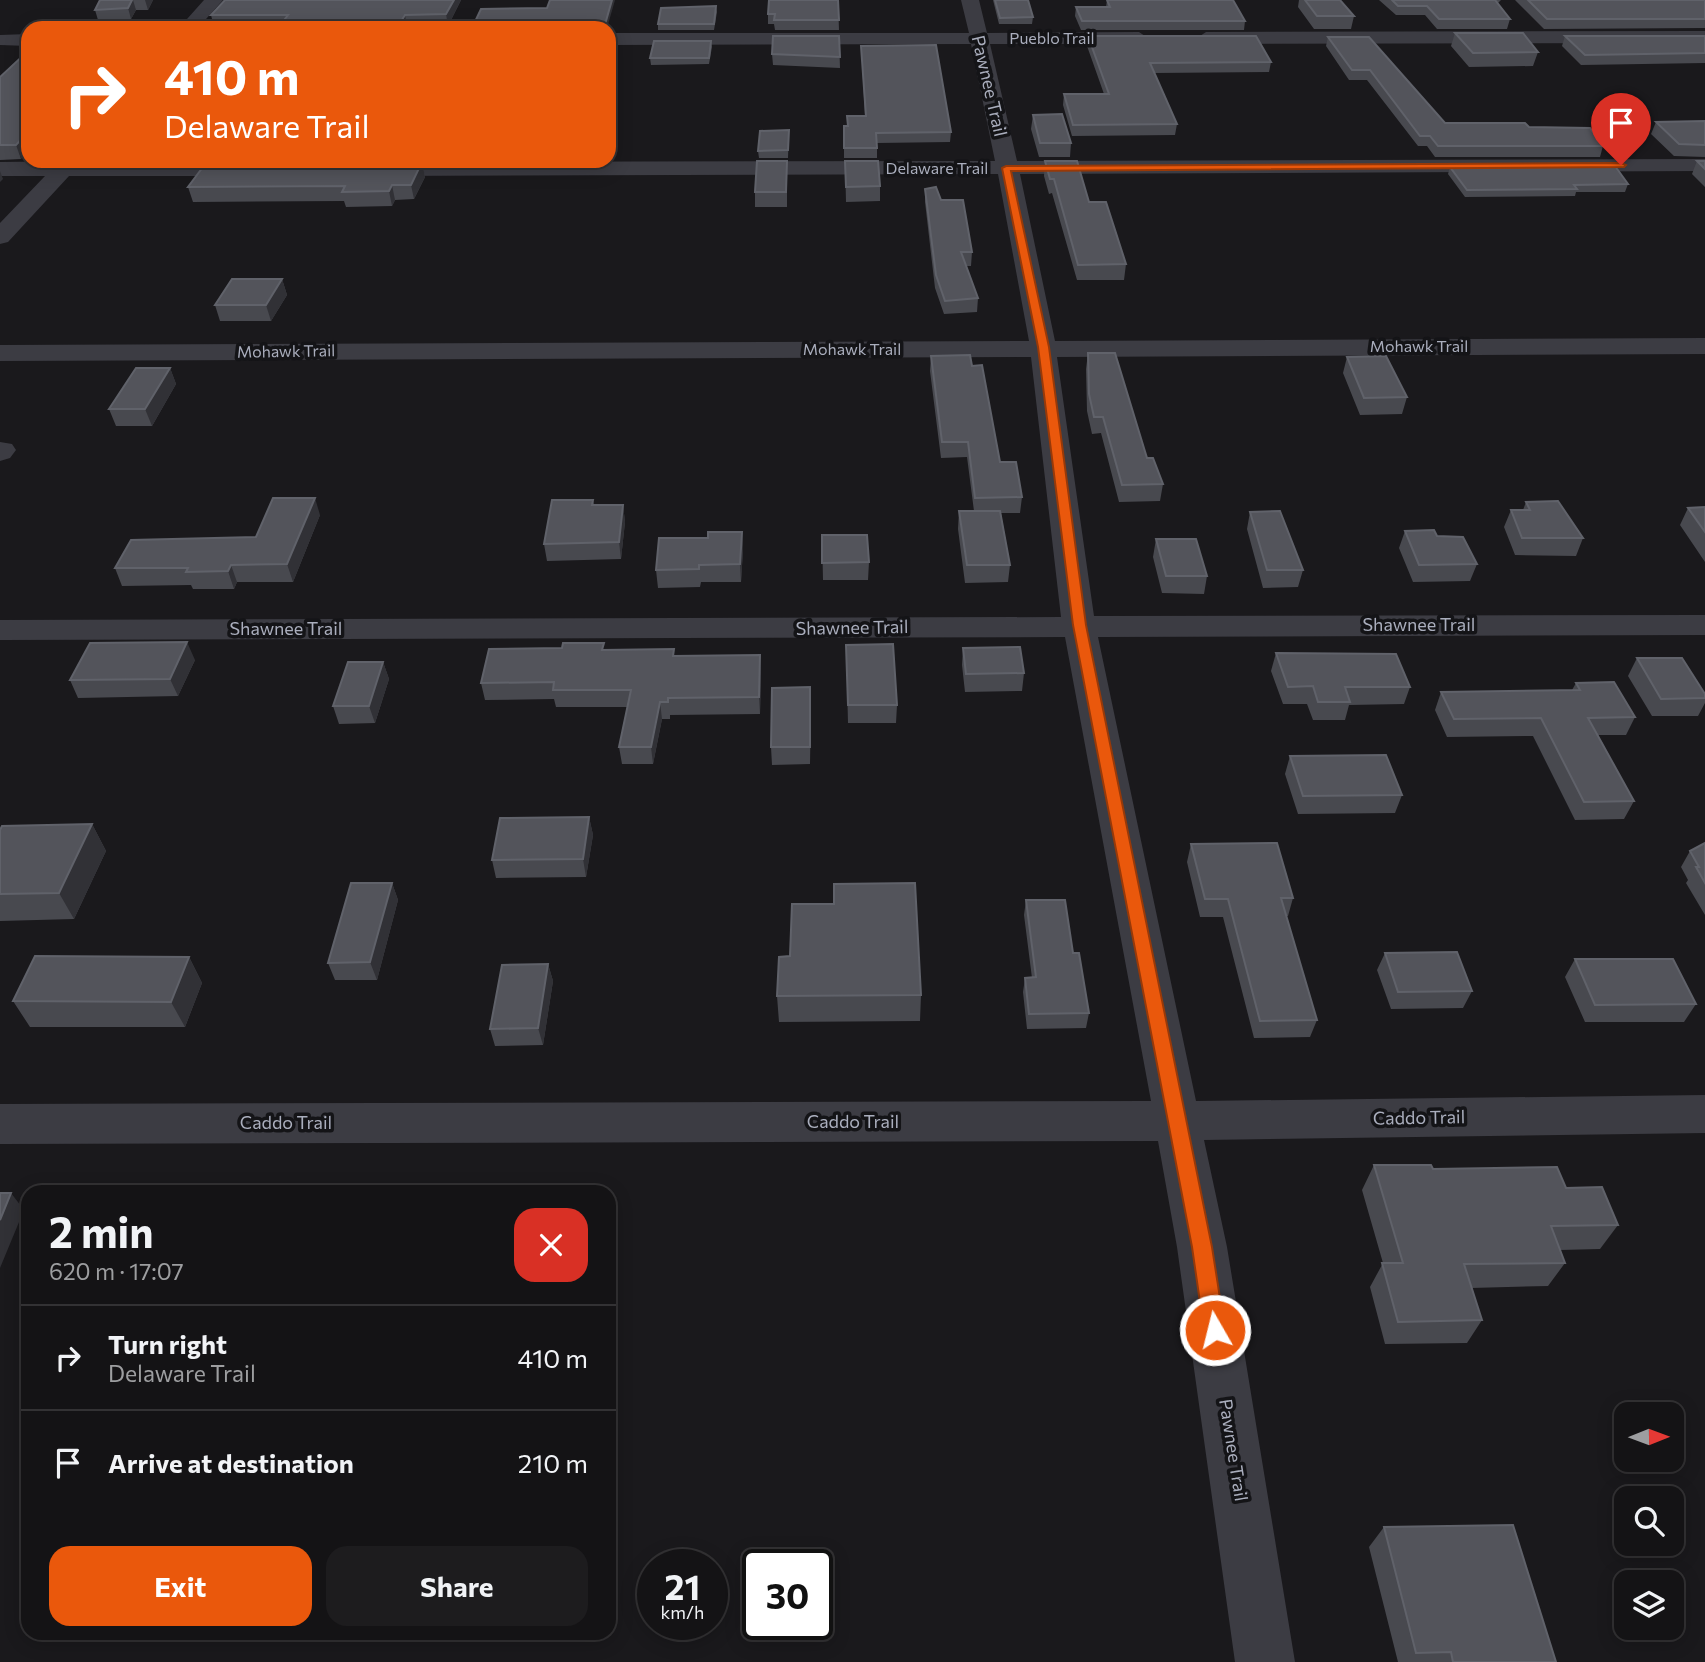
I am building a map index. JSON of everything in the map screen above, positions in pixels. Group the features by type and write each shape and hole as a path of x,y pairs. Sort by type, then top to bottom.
{"street":[{"path":"194,21 214,0"},
{"name":"Pawnee Trail","path":"970,0 995,104 1043,347 1079,625 1202,1247 1265,1662"},
{"path":"1192,38 1705,37"},
{"name":"Pueblo Trail","path":"616,38 1151,38"},
{"path":"4,40 21,40"},
{"name":"Delaware Trail","path":"354,169 1705,165"},
{"path":"0,169 21,168"},
{"path":"0,237 63,168"},
{"path":"220,168 271,169"},
{"name":"Mohawk Trail","path":"0,354 1043,347 1705,346"},
{"name":"Shawnee Trail","path":"0,630 1705,625"},
{"name":"Caddo Trail","path":"0,1124 1177,1121 1705,1114"}],"building":[{"path":"100,0 132,0 128,8 95,10"},
{"path":"225,0 454,0 446,14 405,15 401,21 283,21 288,15 211,15"},
{"path":"550,0 612,0 606,21 475,21 481,9 547,8"},
{"path":"769,0 838,0 839,20 774,20 775,14 768,14"},
{"path":"995,0 1028,0 1033,17 1000,18"},
{"path":"1107,0 1233,0 1245,21 1082,21 1076,7 1110,7"},
{"path":"1305,0 1340,0 1354,16 1317,16"},
{"path":"1392,0 1495,0 1510,19 1439,19 1427,6 1398,6"},
{"path":"1528,0 1705,0 1705,19 1547,19"},
{"path":"716,6 714,24 658,24 661,8"},
{"path":"1455,33 1523,33 1538,52 1473,53"},
{"path":"773,36 839,36 840,57 772,54"},
{"path":"1088,36 1256,36 1271,62 1150,63 1177,124 1073,125 1064,94 1109,94"},
{"path":"1565,36 1705,36 1705,53 1585,55"},
{"path":"1328,37 1369,37 1445,123 1525,123 1529,127 1590,128 1603,146 1438,146 1430,136 1420,136 1370,70 1352,70"},
{"path":"654,41 711,41 709,58 650,58"},
{"path":"936,45 951,132 876,133 877,148 844,148 847,116 866,116 861,46"},
{"path":"21,58 21,140 16,145 0,145 0,77"},
{"path":"1062,114 1071,143 1040,143 1033,115"},
{"path":"1705,121 1705,145 1679,144 1656,122"},
{"path":"789,130 788,150 758,151 760,131"},
{"path":"757,161 787,161 786,192 755,192"},
{"path":"845,161 878,161 880,186 846,187"},
{"path":"1045,161 1077,161 1089,202 1106,202 1126,264 1078,265 1054,179 1050,179"},
{"path":"1697,161 1705,161 1705,169"},
{"path":"1615,166 1628,184 1574,185 1577,189 1467,190 1450,167"},
{"path":"202,168 419,168 411,185 392,185 389,191 342,192 345,186 188,187"},
{"path":"936,187 941,200 963,200 972,252 961,252 978,298 945,301 936,275 925,189"},
{"path":"232,279 282,279 266,305 215,305"},
{"path":"1088,353 1115,353 1147,458 1153,458 1163,484 1122,485 1103,417 1094,417 1089,394"},
{"path":"970,355 972,366 982,365 1000,462 1016,462 1022,497 975,498 968,442 942,442 931,356"},
{"path":"1386,356 1407,397 1364,398 1347,357"},
{"path":"136,368 170,368 145,409 109,409"},
{"path":"273,498 315,498 287,564 231,565 228,571 186,572 188,568 115,568 131,540 256,537"},
{"path":"552,500 593,500 592,505 623,505 619,542 544,544"},
{"path":"1558,501 1583,538 1522,538 1511,510 1530,510 1526,502"},
{"path":"1705,507 1705,532 1688,508"},
{"path":"959,511 1000,511 1010,565 967,565"},
{"path":"1280,511 1303,570 1267,570 1250,512"},
{"path":"1434,530 1437,536 1463,537 1477,564 1419,565 1405,531"},
{"path":"708,532 742,532 740,564 656,570 659,538 708,538"},
{"path":"822,535 867,535 869,562 822,563"},
{"path":"1156,539 1196,539 1207,576 1166,576"},
{"path":"187,642 170,679 70,680 90,643"},
{"path":"563,643 604,643 602,650 674,649 673,656 760,655 759,697 668,698 668,702 660,702 651,747 619,747 631,690 553,690 554,682 481,683 489,649 562,648"},
{"path":"893,644 897,705 848,705 846,645"},
{"path":"1020,647 1024,673 966,674 963,648"},
{"path":"1276,653 1396,654 1410,687 1345,687 1350,702 1318,702 1313,686 1288,687"},
{"path":"1637,658 1682,658 1705,698 1661,699"},
{"path":"348,662 383,662 369,706 333,706"},
{"path":"1614,682 1635,717 1588,718 1634,801 1584,802 1541,718 1454,719 1441,692 1580,690 1576,683"},
{"path":"810,687 810,747 771,747 772,688"},
{"path":"1386,755 1402,795 1303,796 1290,756"},
{"path":"589,817 583,859 492,860 500,818"},
{"path":"92,824 59,893 0,894 2,826"},
{"path":"1277,843 1293,898 1281,898 1317,1020 1260,1021 1228,899 1205,899 1191,844"},
{"path":"1705,843 1705,883 1690,851"},
{"path":"351,883 392,883 370,962 328,963"},
{"path":"915,883 921,995 777,996 779,957 790,956 792,904 834,904 834,884"},
{"path":"1026,900 1065,900 1073,953 1079,953 1089,1013 1029,1014 1025,978 1036,977"},
{"path":"1457,952 1472,991 1398,992 1385,953"},
{"path":"35,956 189,957 171,1002 13,1001"},
{"path":"1575,959 1673,959 1696,1004 1595,1005"},
{"path":"548,964 538,1028 490,1029 502,965"},
{"path":"1374,1165 1431,1165 1433,1169 1557,1167 1566,1188 1602,1187 1618,1225 1551,1226 1565,1263 1464,1264 1482,1320 1398,1322 1382,1263 1403,1263"},
{"path":"0,1193 11,1193 0,1220"},
{"path":"1513,1525 1556,1662 1453,1662 1451,1652 1416,1653 1384,1527"}],"route":[{"path":"1215,1330 1202,1247 1079,625 1043,347 1006,168 1621,165"}]}
